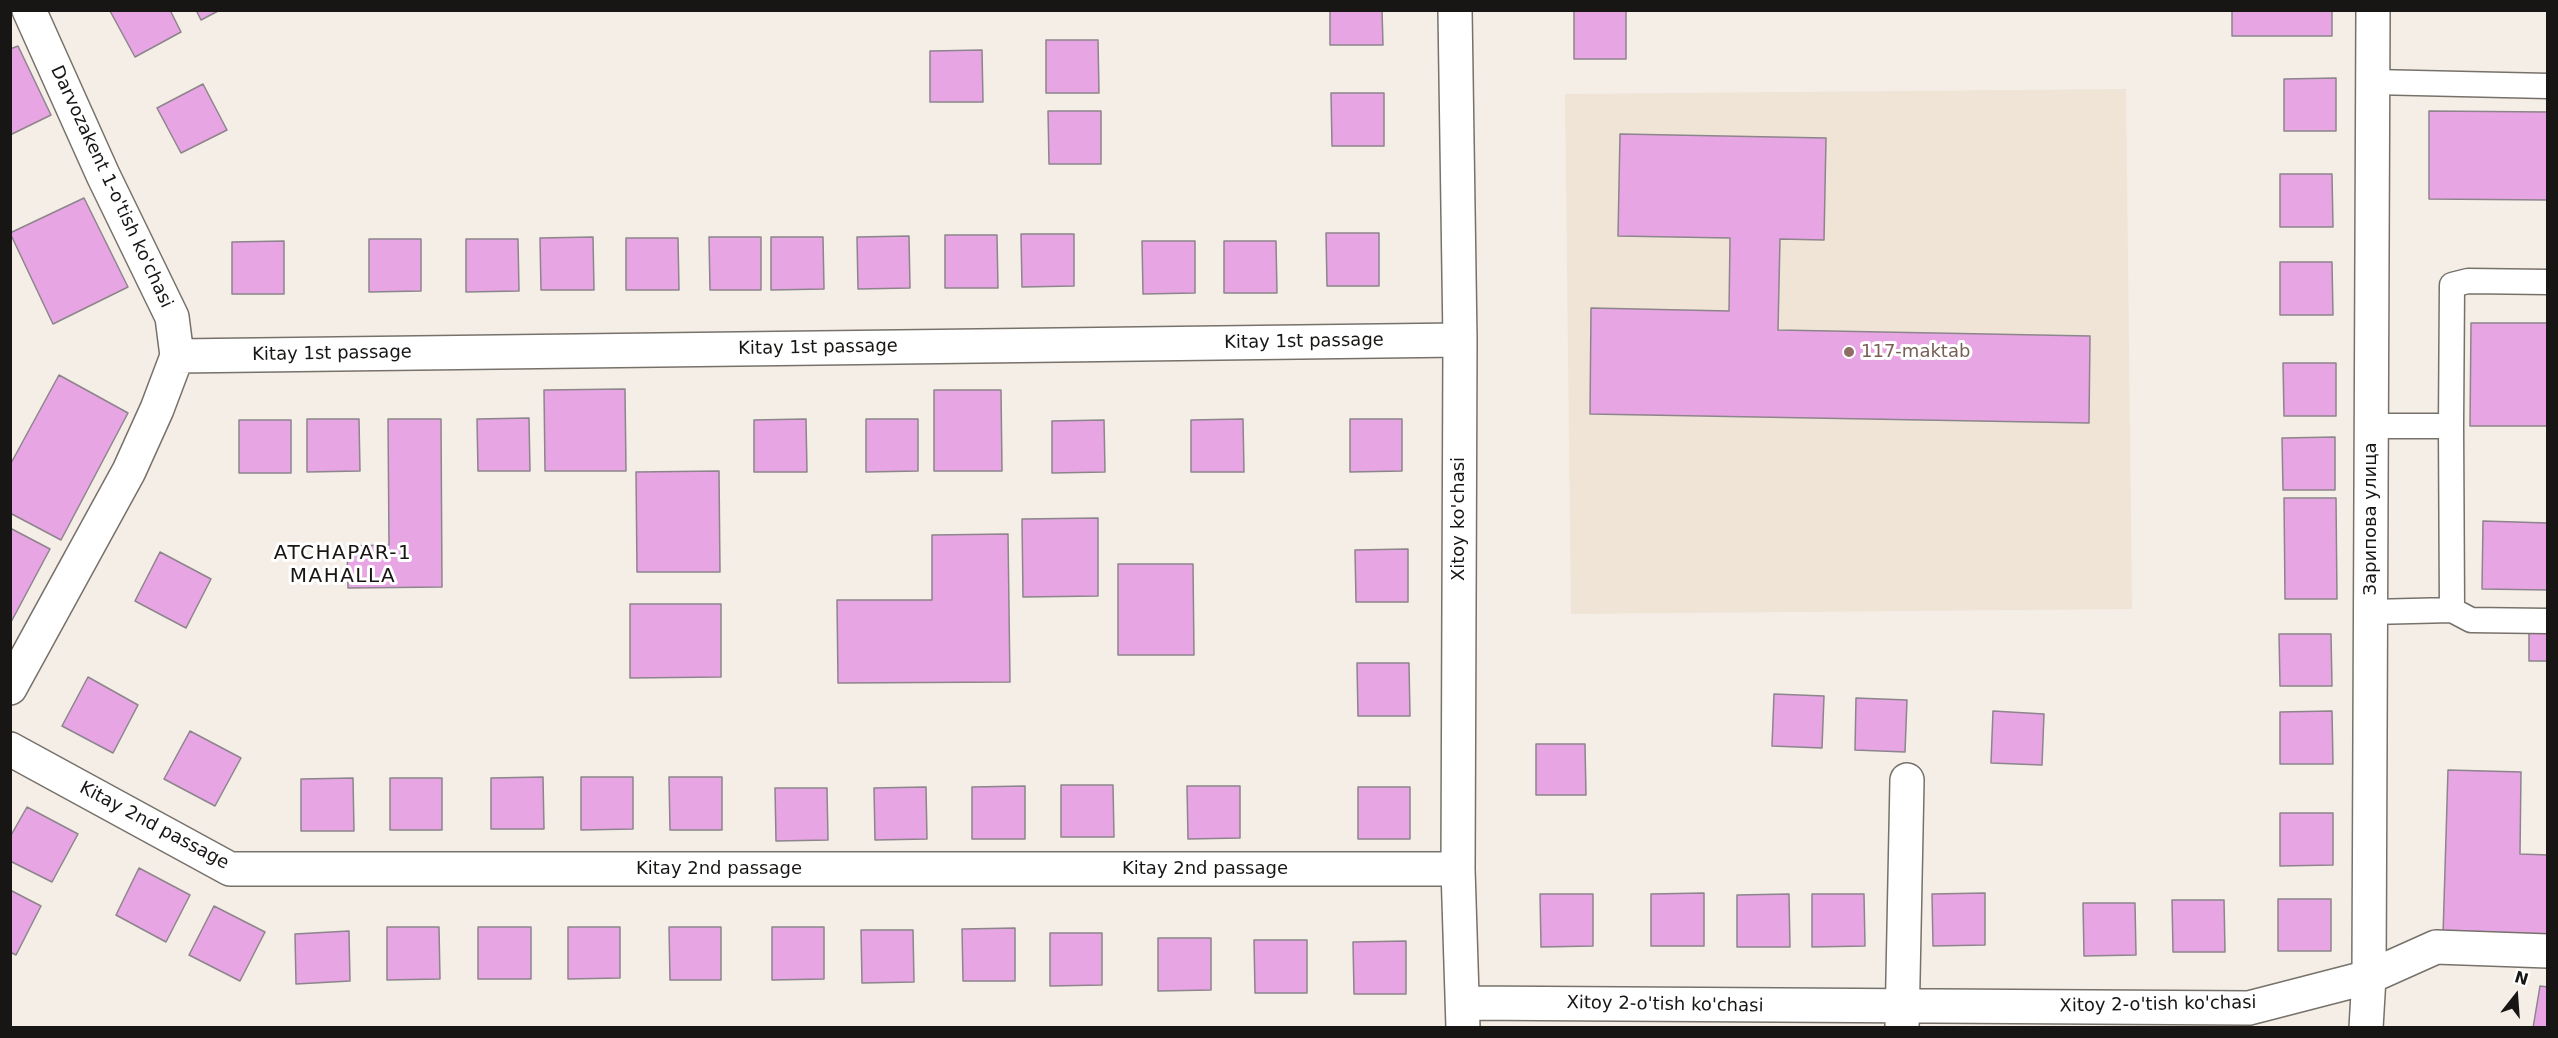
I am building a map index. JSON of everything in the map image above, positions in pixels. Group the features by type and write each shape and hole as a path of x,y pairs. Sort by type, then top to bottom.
{"street":[{"name":"Darvozakent 1-o'tish ko'chasi","path":"10,688 129,471 157,409 177,356 171,317 103,175 29,10"},
{"name":"Xitoy ko'chasi","path":"1455,10 1460,340 1458,868 1463,1015"},
{"name":"Зарипова улица","path":"2366,1028 2369,977 2373,10"},
{"name":"Kitay 1st passage","path":"177,356 1460,340"},
{"name":"Kitay 2nd passage","path":"10,749 230,869 1458,868"},
{"path":"1902,1017 1907,780"},
{"name":"Xitoy 2-o'tish ko'chasi","path":"1463,1015 1902,1017 2249,1008 2369,977 2436,947 2547,951"}],"lane":[{"path":"2373,82 2547,86"},
{"path":"2452,610 2452,285 2468,281 2547,282"},
{"path":"2372,426 2451,426"},
{"path":"2371,612 2452,610 2471,620 2547,621"}],"shaded area":[{"name":"117-maktab","path":"2126,89 2132,609 1571,614 1565,94"}],"building":[{"path":"170,10 181,32 135,57 110,11"},
{"path":"196,10 220,10 201,20"},
{"path":"1330,10 1382,10 1383,45 1330,45"},
{"path":"1574,10 1626,10 1626,59 1574,59"},
{"path":"2232,10 2332,10 2332,36 2232,36"},
{"path":"1046,40 1098,40 1099,93 1046,93"},
{"path":"18,46 51,115 10,135 10,49"},
{"path":"982,50 983,102 930,102 930,51"},
{"path":"2336,78 2336,131 2284,131 2284,79"},
{"path":"203,84 227,130 181,153 157,108"},
{"path":"1331,93 1384,93 1384,146 1332,146"},
{"path":"1048,111 1101,111 1101,164 1049,164"},
{"path":"2429,111 2548,112 2548,200 2429,199"},
{"path":"1620,134 1826,138 1824,240 1780,239 1778,330 2090,336 2089,423 1590,414 1591,308 1729,311 1730,238 1618,236"},
{"path":"2280,174 2332,174 2333,227 2280,227"},
{"path":"84,198 128,287 53,324 10,233"},
{"path":"1326,233 1379,233 1379,286 1327,286"},
{"path":"1021,234 1074,234 1074,286 1022,287"},
{"path":"945,235 997,235 998,288 945,288"},
{"path":"909,236 910,288 858,289 857,237"},
{"path":"593,237 594,290 541,290 540,238"},
{"path":"709,237 761,237 761,290 710,290"},
{"path":"771,237 823,237 824,289 771,290"},
{"path":"626,238 678,238 679,290 626,290"},
{"path":"369,239 421,239 421,291 369,292"},
{"path":"466,239 518,239 519,291 466,292"},
{"path":"284,241 284,294 232,294 232,242"},
{"path":"1142,241 1195,241 1195,293 1143,294"},
{"path":"1224,241 1276,241 1277,293 1224,293"},
{"path":"2280,262 2332,262 2333,315 2280,315"},
{"path":"2471,323 2548,323 2548,426 2470,426"},
{"path":"2283,363 2336,363 2336,416 2284,416"},
{"path":"59,375 128,413 61,540 10,513 10,465"},
{"path":"625,389 626,471 545,471 544,390"},
{"path":"934,390 1001,390 1002,471 934,471"},
{"path":"529,418 530,471 478,471 477,419"},
{"path":"307,419 359,419 360,471 307,472"},
{"path":"388,419 441,419 442,587 348,588 347,546 389,545"},
{"path":"806,419 807,472 754,472 754,420"},
{"path":"866,419 918,419 918,471 866,472"},
{"path":"1243,419 1244,472 1191,472 1191,420"},
{"path":"1350,419 1402,419 1402,471 1350,472"},
{"path":"239,420 291,420 291,473 239,473"},
{"path":"1104,420 1105,472 1052,473 1052,421"},
{"path":"2335,437 2335,490 2283,490 2282,438"},
{"path":"719,471 720,572 637,572 636,472"},
{"path":"2284,498 2336,498 2337,599 2285,599"},
{"path":"1098,518 1098,596 1023,597 1022,519"},
{"path":"2483,521 2548,523 2548,590 2482,589"},
{"path":"10,528 50,549 10,624"},
{"path":"1008,534 1010,682 838,683 837,600 932,600 932,535"},
{"path":"1408,549 1408,602 1356,602 1355,550"},
{"path":"160,552 211,579 186,628 135,601"},
{"path":"1118,564 1193,564 1194,655 1118,655"},
{"path":"630,604 721,604 721,677 630,678"},
{"path":"2529,628 2548,628 2548,661 2529,661"},
{"path":"2279,634 2331,634 2332,686 2280,686"},
{"path":"1357,663 1409,663 1410,716 1358,716"},
{"path":"88,677 138,705 113,753 62,726"},
{"path":"1774,694 1824,696 1822,748 1772,746"},
{"path":"1856,698 1907,700 1905,752 1855,750"},
{"path":"1993,711 2044,714 2042,765 1991,763"},
{"path":"2332,711 2333,764 2280,764 2280,712"},
{"path":"190,731 241,758 215,806 164,779"},
{"path":"1536,744 1585,744 1586,795 1536,795"},
{"path":"2448,770 2521,772 2520,854 2548,855 2548,938 2443,935"},
{"path":"543,777 544,829 491,829 491,778"},
{"path":"581,777 633,777 633,829 581,830"},
{"path":"669,777 722,777 722,830 670,830"},
{"path":"353,778 354,831 301,831 301,779"},
{"path":"390,778 442,778 442,830 390,830"},
{"path":"1061,785 1113,785 1114,837 1061,837"},
{"path":"1025,786 1025,839 972,839 972,787"},
{"path":"1187,786 1240,786 1240,838 1188,839"},
{"path":"926,787 927,839 875,840 874,788"},
{"path":"1358,787 1410,787 1410,839 1358,839"},
{"path":"775,788 827,788 828,840 776,841"},
{"path":"27,807 78,834 52,882 10,861 10,837"},
{"path":"2280,813 2333,813 2333,865 2280,866"},
{"path":"139,868 190,895 166,942 116,915"},
{"path":"10,890 41,906 16,955 10,952"},
{"path":"1704,893 1704,946 1651,946 1651,894"},
{"path":"1985,893 1985,945 1933,946 1932,894"},
{"path":"1540,894 1593,894 1593,946 1541,947"},
{"path":"1789,894 1790,947 1737,947 1737,895"},
{"path":"1812,894 1864,894 1865,946 1812,947"},
{"path":"2278,899 2331,899 2331,951 2278,951"},
{"path":"2172,900 2224,900 2225,952 2173,952"},
{"path":"2083,903 2135,903 2136,955 2084,956"},
{"path":"214,906 265,932 240,981 189,955"},
{"path":"387,927 439,927 440,979 387,980"},
{"path":"478,927 531,927 531,979 478,979"},
{"path":"568,927 620,927 620,978 568,979"},
{"path":"669,927 721,927 721,980 670,980"},
{"path":"772,927 824,927 824,979 772,980"},
{"path":"1015,928 1015,981 963,981 962,929"},
{"path":"861,930 913,930 914,982 862,983"},
{"path":"349,931 350,981 296,984 295,934"},
{"path":"1050,933 1102,933 1102,985 1050,986"},
{"path":"1158,938 1211,938 1211,990 1158,991"},
{"path":"1254,940 1307,940 1307,993 1255,993"},
{"path":"1406,941 1406,994 1354,994 1353,942"},
{"path":"2540,986 2548,987 2548,1028 2533,1028"}],"place":[{"name":"117-maktab","path":"1849,352"}],"district":[{"name":"ATCHAPAR-1 MAHALLA","path":"343,566"}]}
